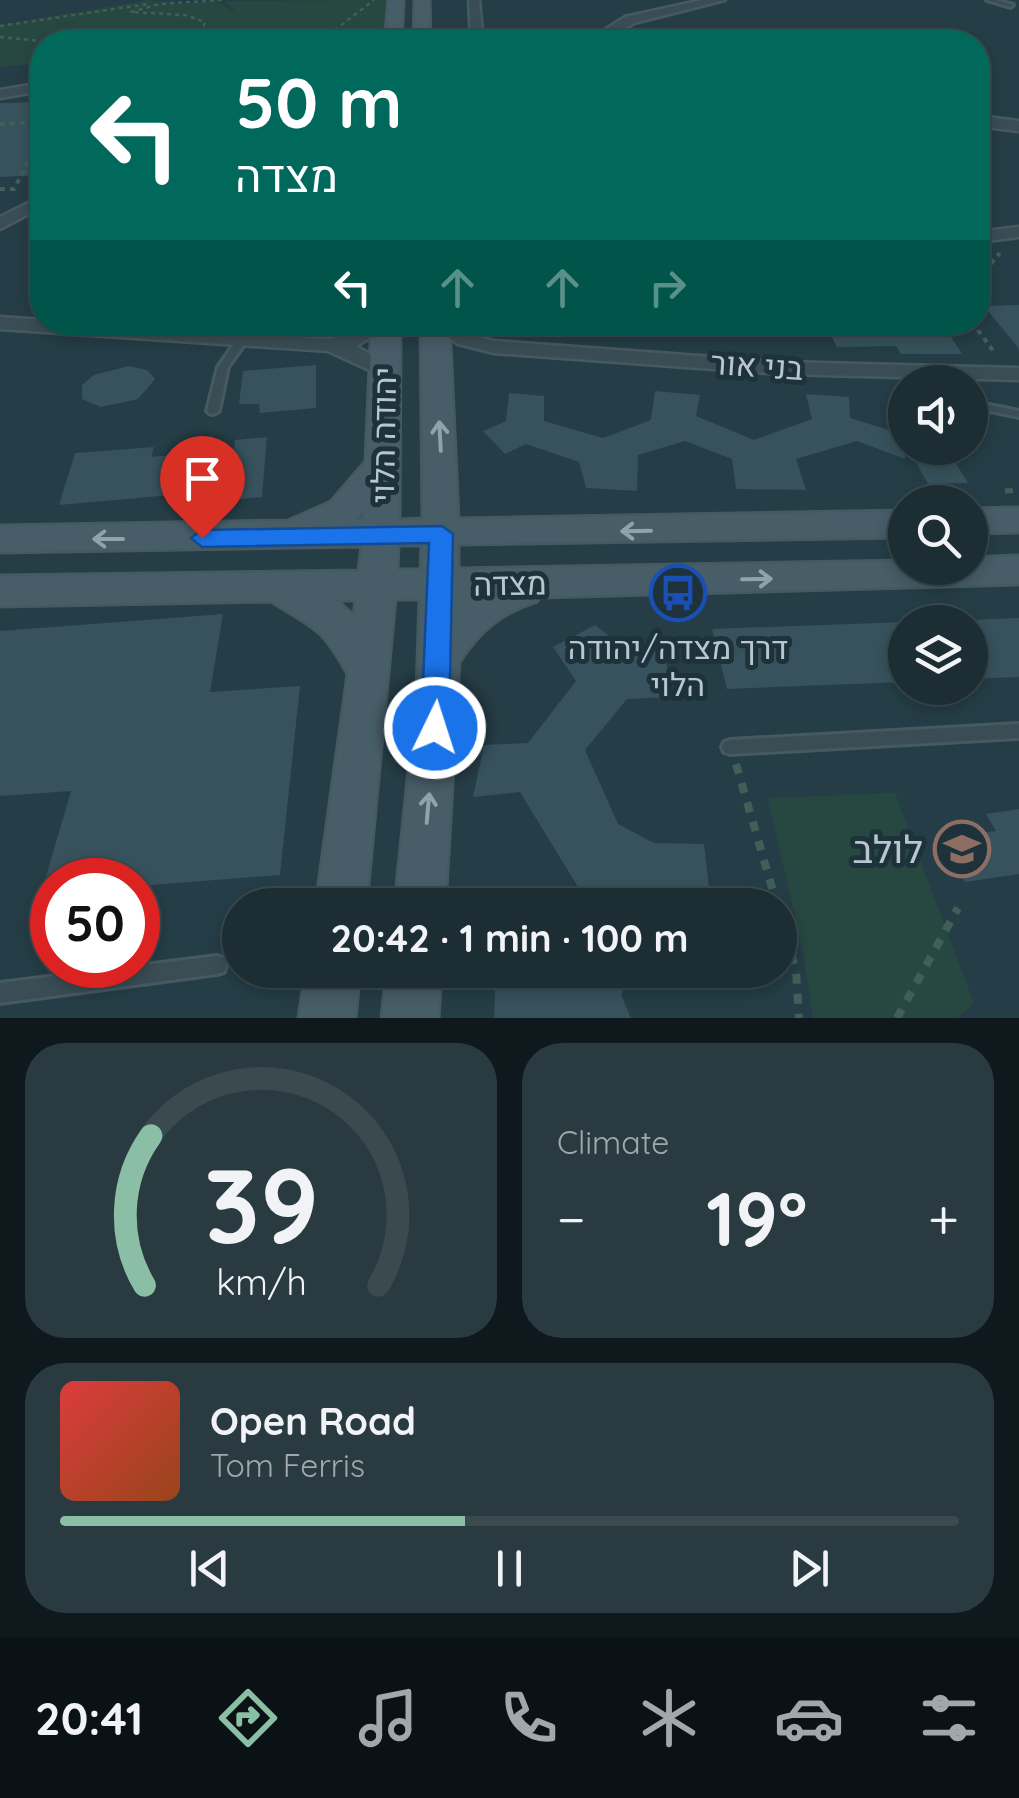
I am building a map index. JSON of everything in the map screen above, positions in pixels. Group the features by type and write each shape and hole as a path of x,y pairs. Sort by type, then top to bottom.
{"main road":[{"path":"394,30 396,0"},
{"path":"422,0 422,30"},
{"name":"יהודה הלוי","path":"343,888 381,535 386,335"},
{"name":"יהודה הלוי","path":"421,888 439,660 442,534 436,335"},
{"path":"276,538 343,511 383,462"},
{"name":"מצדה","path":"0,540 442,534 888,513"},
{"name":"מצדה","path":"0,591 440,585 1019,570"},
{"path":"439,660 466,618 488,601 554,582"},
{"path":"270,588 308,600 334,617 369,673"},
{"path":"410,1018 412,988"}],"street":[{"path":"474,0 477,30"},
{"path":"613,30 630,20 720,0"},
{"path":"0,94 30,89"},
{"path":"990,122 1019,126"},
{"path":"0,224 30,208"},
{"path":"990,236 1019,232"},
{"path":"0,322 30,324"},
{"path":"176,335 328,345 350,350 385,370"},
{"path":"328,345 361,335"},
{"name":"בני אור","path":"456,335 494,347 888,375"},
{"name":"בני אור","path":"437,368 452,358 494,347"},
{"name":"בני אור","path":"988,375 1014,374"}],"lane":[{"path":"990,0 1010,5"},
{"path":"213,412 224,367 243,340"},
{"path":"988,408 1019,414"},
{"path":"730,747 1019,731"},
{"path":"0,993 217,965"}],"path":[{"path":"163,0 172,5"},
{"path":"0,26 222,0"},
{"path":"336,30 374,0"},
{"path":"156,5 131,14 185,15 204,22 202,30"},
{"path":"0,37 30,40"},
{"path":"0,124 30,123"},
{"path":"0,189 14,189 30,158"},
{"path":"982,335 1014,374"},
{"path":"1010,506 1019,490"},
{"path":"730,747 772,888"},
{"path":"897,1018 958,908"},
{"path":"797,987 799,1018"}],"green space":[{"path":"148,0 185,4 215,0 239,15 224,1 388,0 386,30 30,30 30,64 0,67 0,25"},
{"path":"895,793 974,1003 958,1018 813,1018 797,926 797,888 788,888 768,798"}],"building":[{"path":"30,102 30,176 0,177 0,103"},
{"path":"1019,305 1019,349 990,313 990,306"},
{"path":"831,335 950,335 962,354 901,354 896,346 837,347"},
{"path":"316,365 316,408 260,413 259,404 239,404 243,371"},
{"path":"129,366 147,370 155,379 138,399 101,407 82,399 82,385 94,375"},
{"path":"655,391 700,395 696,416 754,440 812,419 806,394 849,397 850,418 888,430 888,453 857,441 796,459 806,490 736,489 732,459 685,441 638,455 637,491 586,488 579,462 526,444 505,454 483,431 506,421 509,393 544,396 544,421 603,438 651,420"},
{"path":"267,437 262,497 181,505 183,494 59,505 75,453 154,447 151,457 234,450 235,440"},
{"path":"917,465 957,465 968,483 928,484"},
{"path":"223,614 210,692 300,686 280,875 160,884 160,858 51,858 71,791 0,796 0,631"},
{"path":"1019,618 1019,677 988,678 988,619"},
{"path":"888,623 888,683 727,689 712,629"},
{"path":"595,625 633,654 664,649 672,697 627,699 585,750 618,824 654,843 704,844 709,888 579,888 520,792 473,797 484,745 528,743 576,681 553,647"},
{"path":"1019,809 1019,874 965,882 943,838 996,831 986,814"},
{"path":"495,988 624,988 621,995 631,1018 494,1018"}],"place":[{"name":"דרך מצדה/יהודה הלוי","path":"678,593"},
{"name":"לולב","path":"962,849"}],"route":[{"path":"202,538 442,534 435,728"}]}
